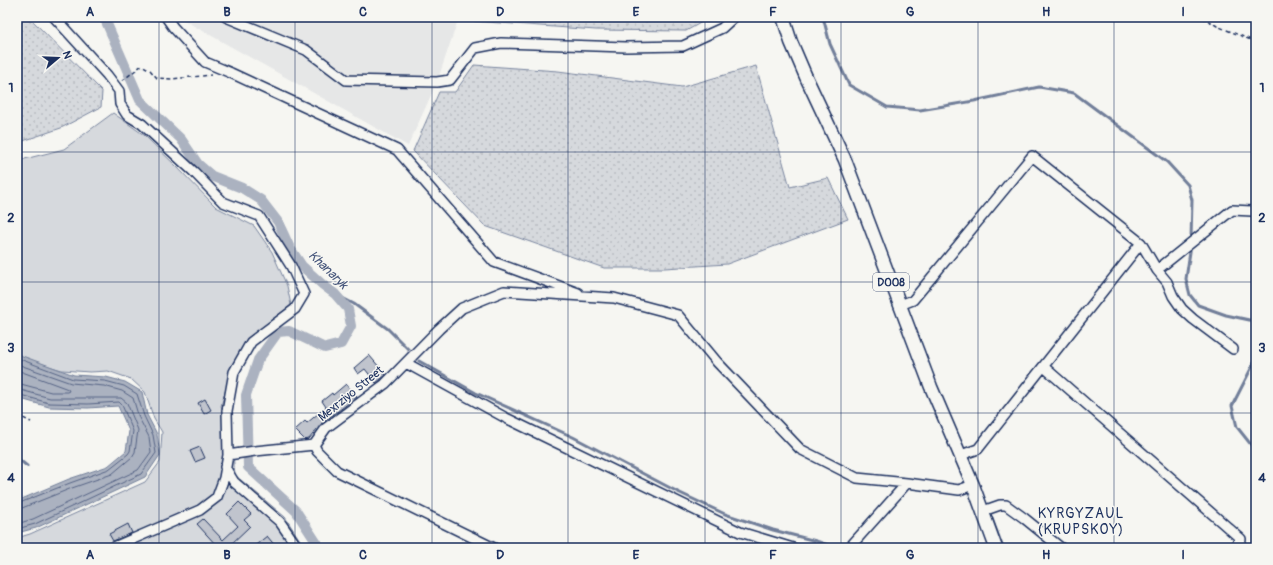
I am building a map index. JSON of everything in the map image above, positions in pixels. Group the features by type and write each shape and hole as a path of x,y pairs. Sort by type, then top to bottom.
{"main road":[{"name":"D008","path":"783,17 791,42 806,77 845,160 931,387 973,485 996,548"}],"street":[{"path":"54,17 107,75 118,91 120,104 127,115 142,124 194,172 223,202 259,216 291,266 304,294 295,309 251,342 234,372 228,412 228,455 224,478 217,496 200,510 112,548"},
{"path":"166,17 173,27 205,62 397,150 494,262 588,297"},
{"path":"226,17 306,50 346,80 437,82 450,80 475,48 501,43 626,47 683,46 722,28 734,17"},
{"path":"900,305 913,300 1032,156 1141,243 1157,270 1167,282 1173,296 1182,309 1193,319 1234,349"},
{"path":"1157,270 1232,210 1252,211 1256,213"},
{"path":"961,456 978,449 1141,243"},
{"name":"Mexrziyo Street","path":"314,445 326,428 385,384 438,329 462,308 504,291 614,298 678,315 717,362 800,449 857,478 959,490 973,485"},
{"path":"406,363 506,418 740,532 794,548"},
{"path":"1044,367 1242,538 1233,548"},
{"path":"228,455 314,445 317,451 337,472 494,548"},
{"path":"225,467 234,482 280,522 298,548"},
{"path":"850,547 907,483"},
{"path":"983,511 1000,505 1006,505 1060,548"}],"path":[{"path":"1202,17 1217,26 1256,42"},
{"path":"115,86 142,65 150,70 157,78 172,79 231,73"},
{"path":"17,414 30,422"}],"shaded area":[{"path":"17,17 29,17 102,91 101,107 61,128 17,143"},
{"path":"178,17 459,17 437,82 408,146"},
{"path":"459,17 711,17 686,31 596,30 458,20"},
{"path":"474,65 558,71 682,87 756,66 790,187 828,178 848,219 727,264 665,268 604,268 485,226 413,151 439,92 455,92"},
{"path":"113,113 144,135 216,207 254,226 272,252 287,286 291,305 249,337 232,368 221,406 231,431 235,475 285,517 305,548 17,548 17,538 30,534 145,482 160,462 162,432 154,419 145,392 131,379 108,371 90,372 62,370 31,361 17,355 17,161 64,149"}],"water":[{"path":"17,354 74,375 106,377 125,382 142,392 147,415 157,434 160,455 145,477 36,528 17,533 17,501 69,479 108,466 126,451 129,431 118,406 88,408 49,407 17,398"}],"building":[{"path":"369,355 386,375 376,383 365,369 358,374 354,368"},
{"path":"346,384 357,397 322,423 309,439 305,440 295,430 305,421 307,423 326,407 322,401 332,393 333,395"},
{"path":"205,399 211,410 204,414 198,403"},
{"path":"200,447 205,458 195,462 190,451"},
{"path":"239,502 251,514 244,520 250,526 229,546 231,548 215,548 217,546 197,524 203,519 223,540 238,526 227,514"},
{"path":"128,524 132,533 113,541 109,534"},
{"path":"267,536 277,548 252,548"}],"waterway":[{"name":"Khanaryk","path":"104,17 140,100 181,139 198,164 212,176 242,188 261,200 278,222 290,248 302,266 335,294 348,309 351,326 341,344 325,348 289,331 278,332 258,360 246,395 248,467 296,511 320,548"},
{"path":"823,17 830,44 849,85 887,107 920,110 974,101 1039,87 1074,93 1167,162 1188,185 1192,200 1191,240"},
{"path":"1191,245 1186,279 1190,295 1198,305 1226,315 1254,321 1256,325"},
{"path":"335,294 354,304 388,329 408,349"},
{"path":"1256,359 1232,406 1237,427 1256,451"},
{"path":"419,361 476,393 573,437 678,492 725,514 773,530 837,548"},
{"path":"17,458 27,466"},
{"path":"991,516 1003,548"}],"district":[{"name":"KYRGYZAUL (KRUPSKOY)","path":"1081,522"}]}
